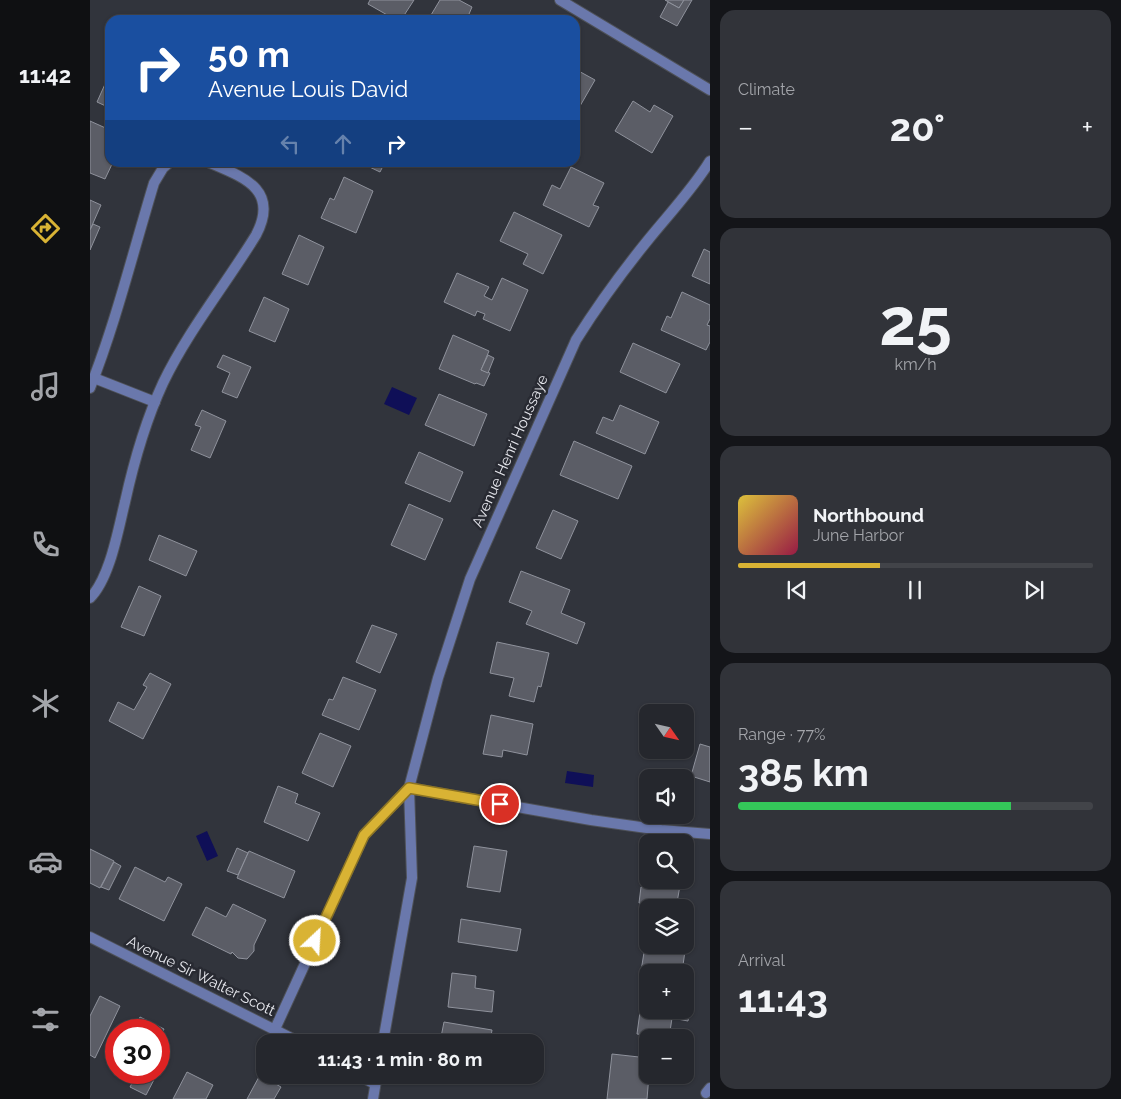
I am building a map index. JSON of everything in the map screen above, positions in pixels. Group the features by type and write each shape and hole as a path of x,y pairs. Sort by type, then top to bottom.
{"street":[{"path":"560,0 710,90"},
{"name":"Avenue Henri Houssaye","path":"384,1034 412,878 409,788 438,678 470,579 576,340 597,306 700,177 710,161"},
{"path":"90,388 114,320 154,183 164,167"},
{"path":"90,598 99,588 114,545 136,455 145,424 155,402 186,341 252,242 263,219 264,211 259,193 248,180 219,167"},
{"path":"94,378 155,402"},
{"path":"409,788 591,820 669,831 710,834"},
{"name":"Avenue Henri Houssaye","path":"275,1029 364,835 409,788"},
{"name":"Avenue Sir Walter Scott","path":"90,937 284,1034"},
{"path":"373,1099 375,1084"}],"shaded area":[{"path":"392,387 417,398 409,415 384,404"},
{"path":"567,771 594,775 593,787 565,783"},
{"path":"207,831 218,856 207,861 196,836"}],"building":[{"path":"370,0 414,0 404,15 387,15 368,4"},
{"path":"440,0 459,0 472,7 469,14 471,15 431,15"},
{"path":"665,0 684,0 679,8"},
{"path":"684,0 692,0 677,26 660,17 668,2 679,8"},
{"path":"580,72 595,80 580,106"},
{"path":"105,84 105,106 97,102"},
{"path":"633,101 650,112 654,105 673,116 652,153 615,131"},
{"path":"90,121 105,128 105,167 111,167 105,179 90,173"},
{"path":"370,167 382,167 380,172"},
{"path":"571,167 604,183 593,205 599,207 589,227 543,205 552,185 560,189"},
{"path":"344,177 373,191 356,233 321,218 330,198 334,200"},
{"path":"90,200 101,205 90,230"},
{"path":"514,212 562,235 543,274 523,264 528,254 500,241"},
{"path":"93,224 100,227 90,250 90,230"},
{"path":"299,235 324,247 308,285 282,274"},
{"path":"704,249 710,252 710,284 692,276"},
{"path":"457,273 489,287 484,296 492,300 502,278 528,290 510,331 483,319 485,314 477,311 475,316 444,302"},
{"path":"682,292 710,305 710,319 707,325 710,326 710,342 706,350 661,330 667,316 671,318"},
{"path":"264,297 289,309 275,342 249,331"},
{"path":"453,335 489,351 481,370 490,373 484,386 439,369"},
{"path":"633,343 680,364 666,393 620,372"},
{"path":"223,355 251,367 237,398 222,392 230,373 217,367"},
{"path":"488,355 494,358 488,373 481,370"},
{"path":"439,394 487,414 474,446 425,425"},
{"path":"620,405 659,422 645,454 596,433 603,417 613,421"},
{"path":"202,410 226,421 210,458 191,450 201,427 195,425"},
{"path":"574,441 632,466 618,499 560,475"},
{"path":"419,452 463,472 450,502 405,483"},
{"path":"409,504 443,519 425,560 391,545"},
{"path":"553,510 578,521 561,559 536,548"},
{"path":"159,535 197,551 186,576 149,560"},
{"path":"521,571 570,590 561,613 585,623 577,644 526,624 532,611 509,602"},
{"path":"139,586 161,596 144,636 121,627"},
{"path":"372,625 397,634 380,673 356,662"},
{"path":"497,642 549,653 541,687 538,686 534,702 509,696 514,678 490,673"},
{"path":"150,673 171,684 143,739 109,721 118,702 134,710 147,687 143,685"},
{"path":"343,677 376,690 359,730 322,715 329,699 333,700"},
{"path":"491,715 533,724 527,755 503,750 502,757 483,754"},
{"path":"320,733 351,746 333,787 302,773"},
{"path":"700,744 710,747 710,782 694,777 693,769"},
{"path":"278,786 298,794 295,803 320,813 308,841 264,822"},
{"path":"474,846 507,851 500,892 467,887"},
{"path":"237,848 248,853 238,875 227,871"},
{"path":"90,849 114,861 100,888 90,883"},
{"path":"249,851 295,871 284,898 237,878"},
{"path":"114,862 121,866 109,890 101,887"},
{"path":"135,867 165,882 168,877 182,884 164,921 119,899"},
{"path":"641,889 679,889 678,899 640,899"},
{"path":"233,904 266,920 254,945 254,951 247,959 238,958 232,952 231,954 192,935 206,907 226,917"},
{"path":"461,919 521,929 517,951 458,942"},
{"path":"644,954 685,954 683,964 642,964"},
{"path":"452,973 476,976 475,988 494,991 492,1012 448,1007"},
{"path":"100,996 120,1006 114,1019 105,1019 105,1037 95,1058 90,1055 90,1016"},
{"path":"639,1019 672,1019 670,1029 639,1029 639,1034 637,1034"},
{"path":"444,1022 492,1030 491,1034 442,1034"},
{"path":"612,1054 639,1057 639,1084 648,1084 647,1099 607,1099"},
{"path":"187,1072 213,1085 206,1099 173,1099"},
{"path":"256,1082 256,1084 276,1084 281,1087 274,1099 247,1099"},
{"path":"132,1084 152,1084 146,1095 130,1087"}],"route":[{"path":"315,941 364,835 409,788 500,804"}]}
